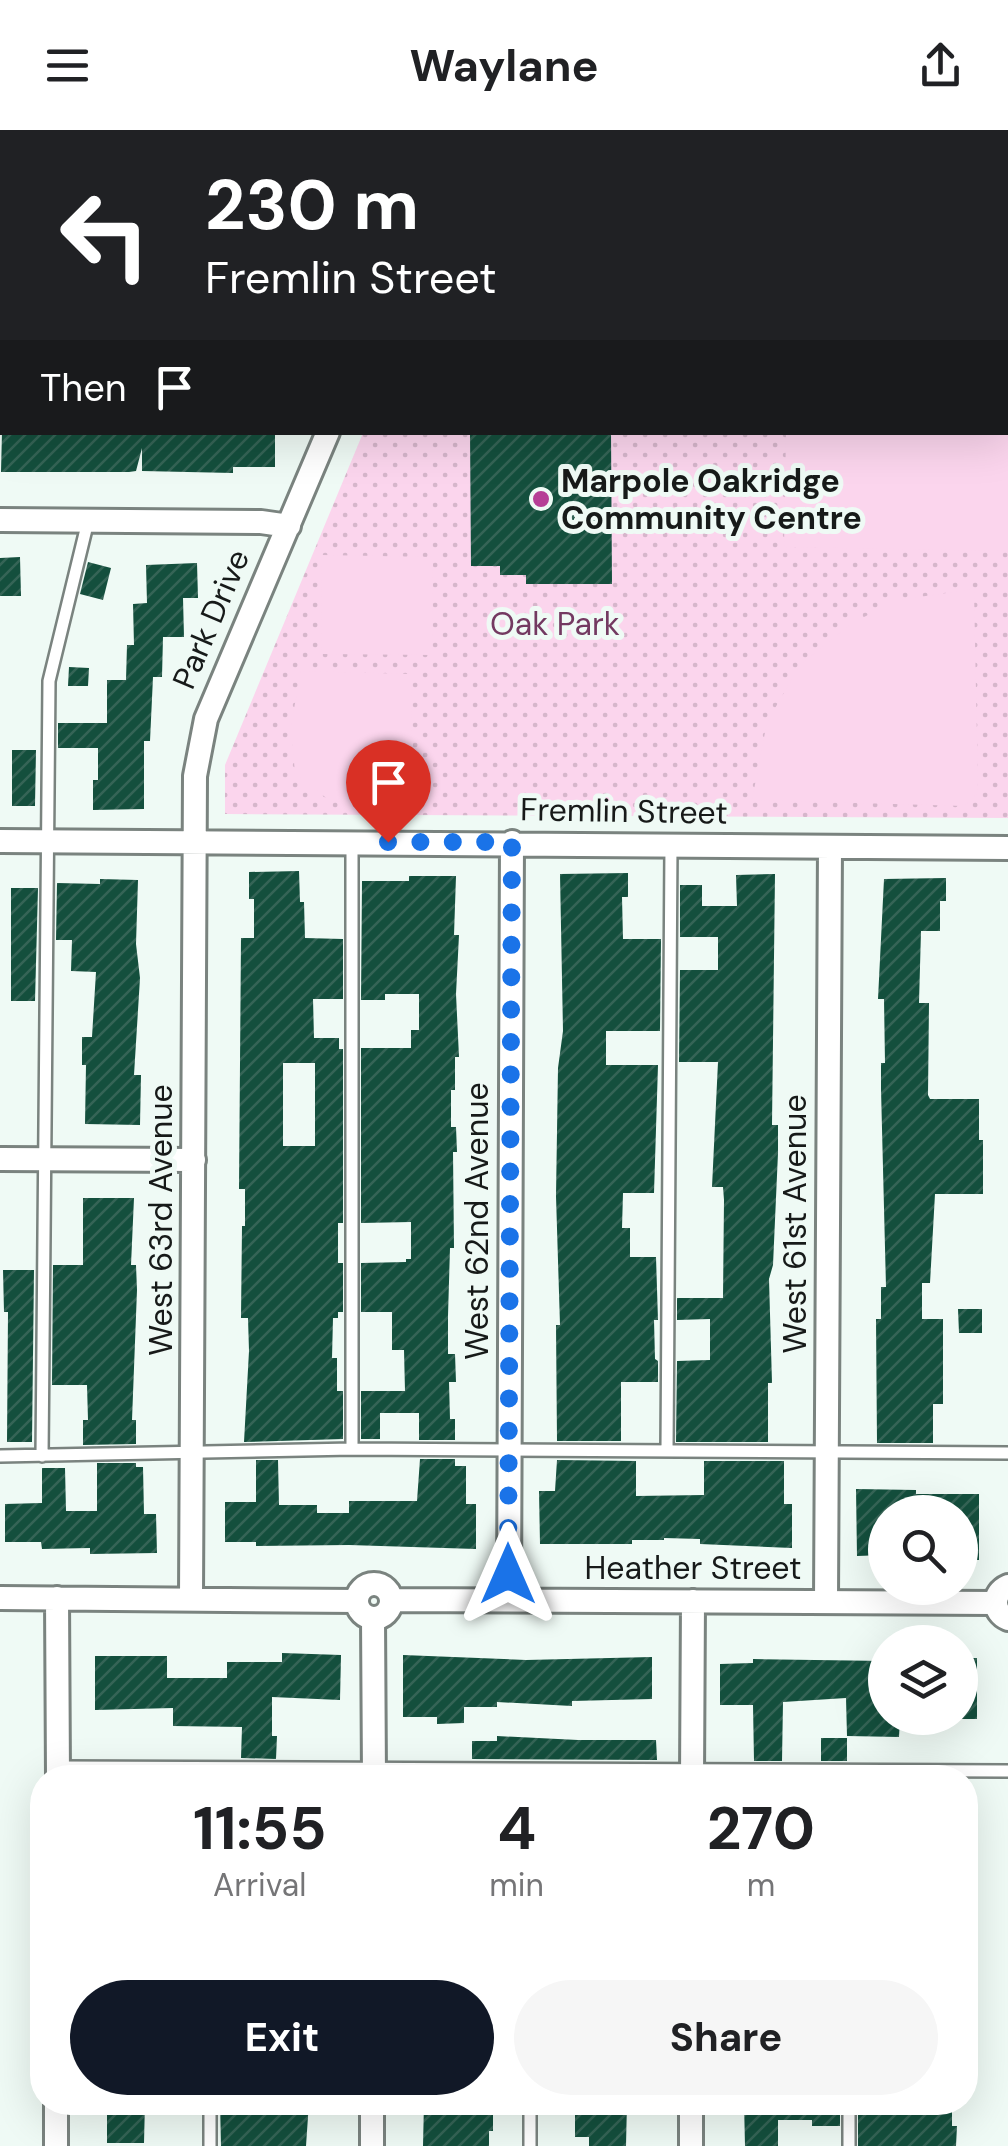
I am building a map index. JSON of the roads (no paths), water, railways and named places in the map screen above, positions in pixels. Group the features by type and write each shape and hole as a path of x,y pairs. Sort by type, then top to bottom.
{"street":[{"name":"Park Drive","path":"195,842 195,776 206,719 327,435"},
{"path":"0,520 260,522 289,526"},
{"name":"Fremlin Street","path":"0,840 1008,848"},
{"name":"West 63rd Avenue","path":"192,1598 195,842"},
{"name":"West 62nd Avenue","path":"509,1600 512,842"},
{"name":"West 61st Avenue","path":"826,1601 830,847"},
{"path":"0,1159 194,1160"},
{"path":"0,1598 192,1598 365,1609 374,1765"},
{"path":"57,1598 58,1765"},
{"name":"Heather Street","path":"365,1609 384,1615 391,1600 1004,1603"},
{"path":"692,1601 692,1765"},
{"path":"56,2115 56,2146"},
{"path":"372,2115 372,2146"},
{"path":"690,2146 691,2115"}],"lane":[{"path":"42,1456 49,681 88,521"},
{"path":"352,842 352,1449"},
{"path":"668,1450 671,845"},
{"path":"0,1456 352,1449 1008,1453"},
{"path":"978,1772 1008,1772"},
{"path":"210,2115 210,2146"},
{"path":"530,2115 530,2146"},
{"path":"849,2115 849,2146"}],"place":[{"name":"Marpole Oakridge Community Centre","path":"541,499"}],"park label":[{"name":"Oak Park","path":"555,624"}]}
